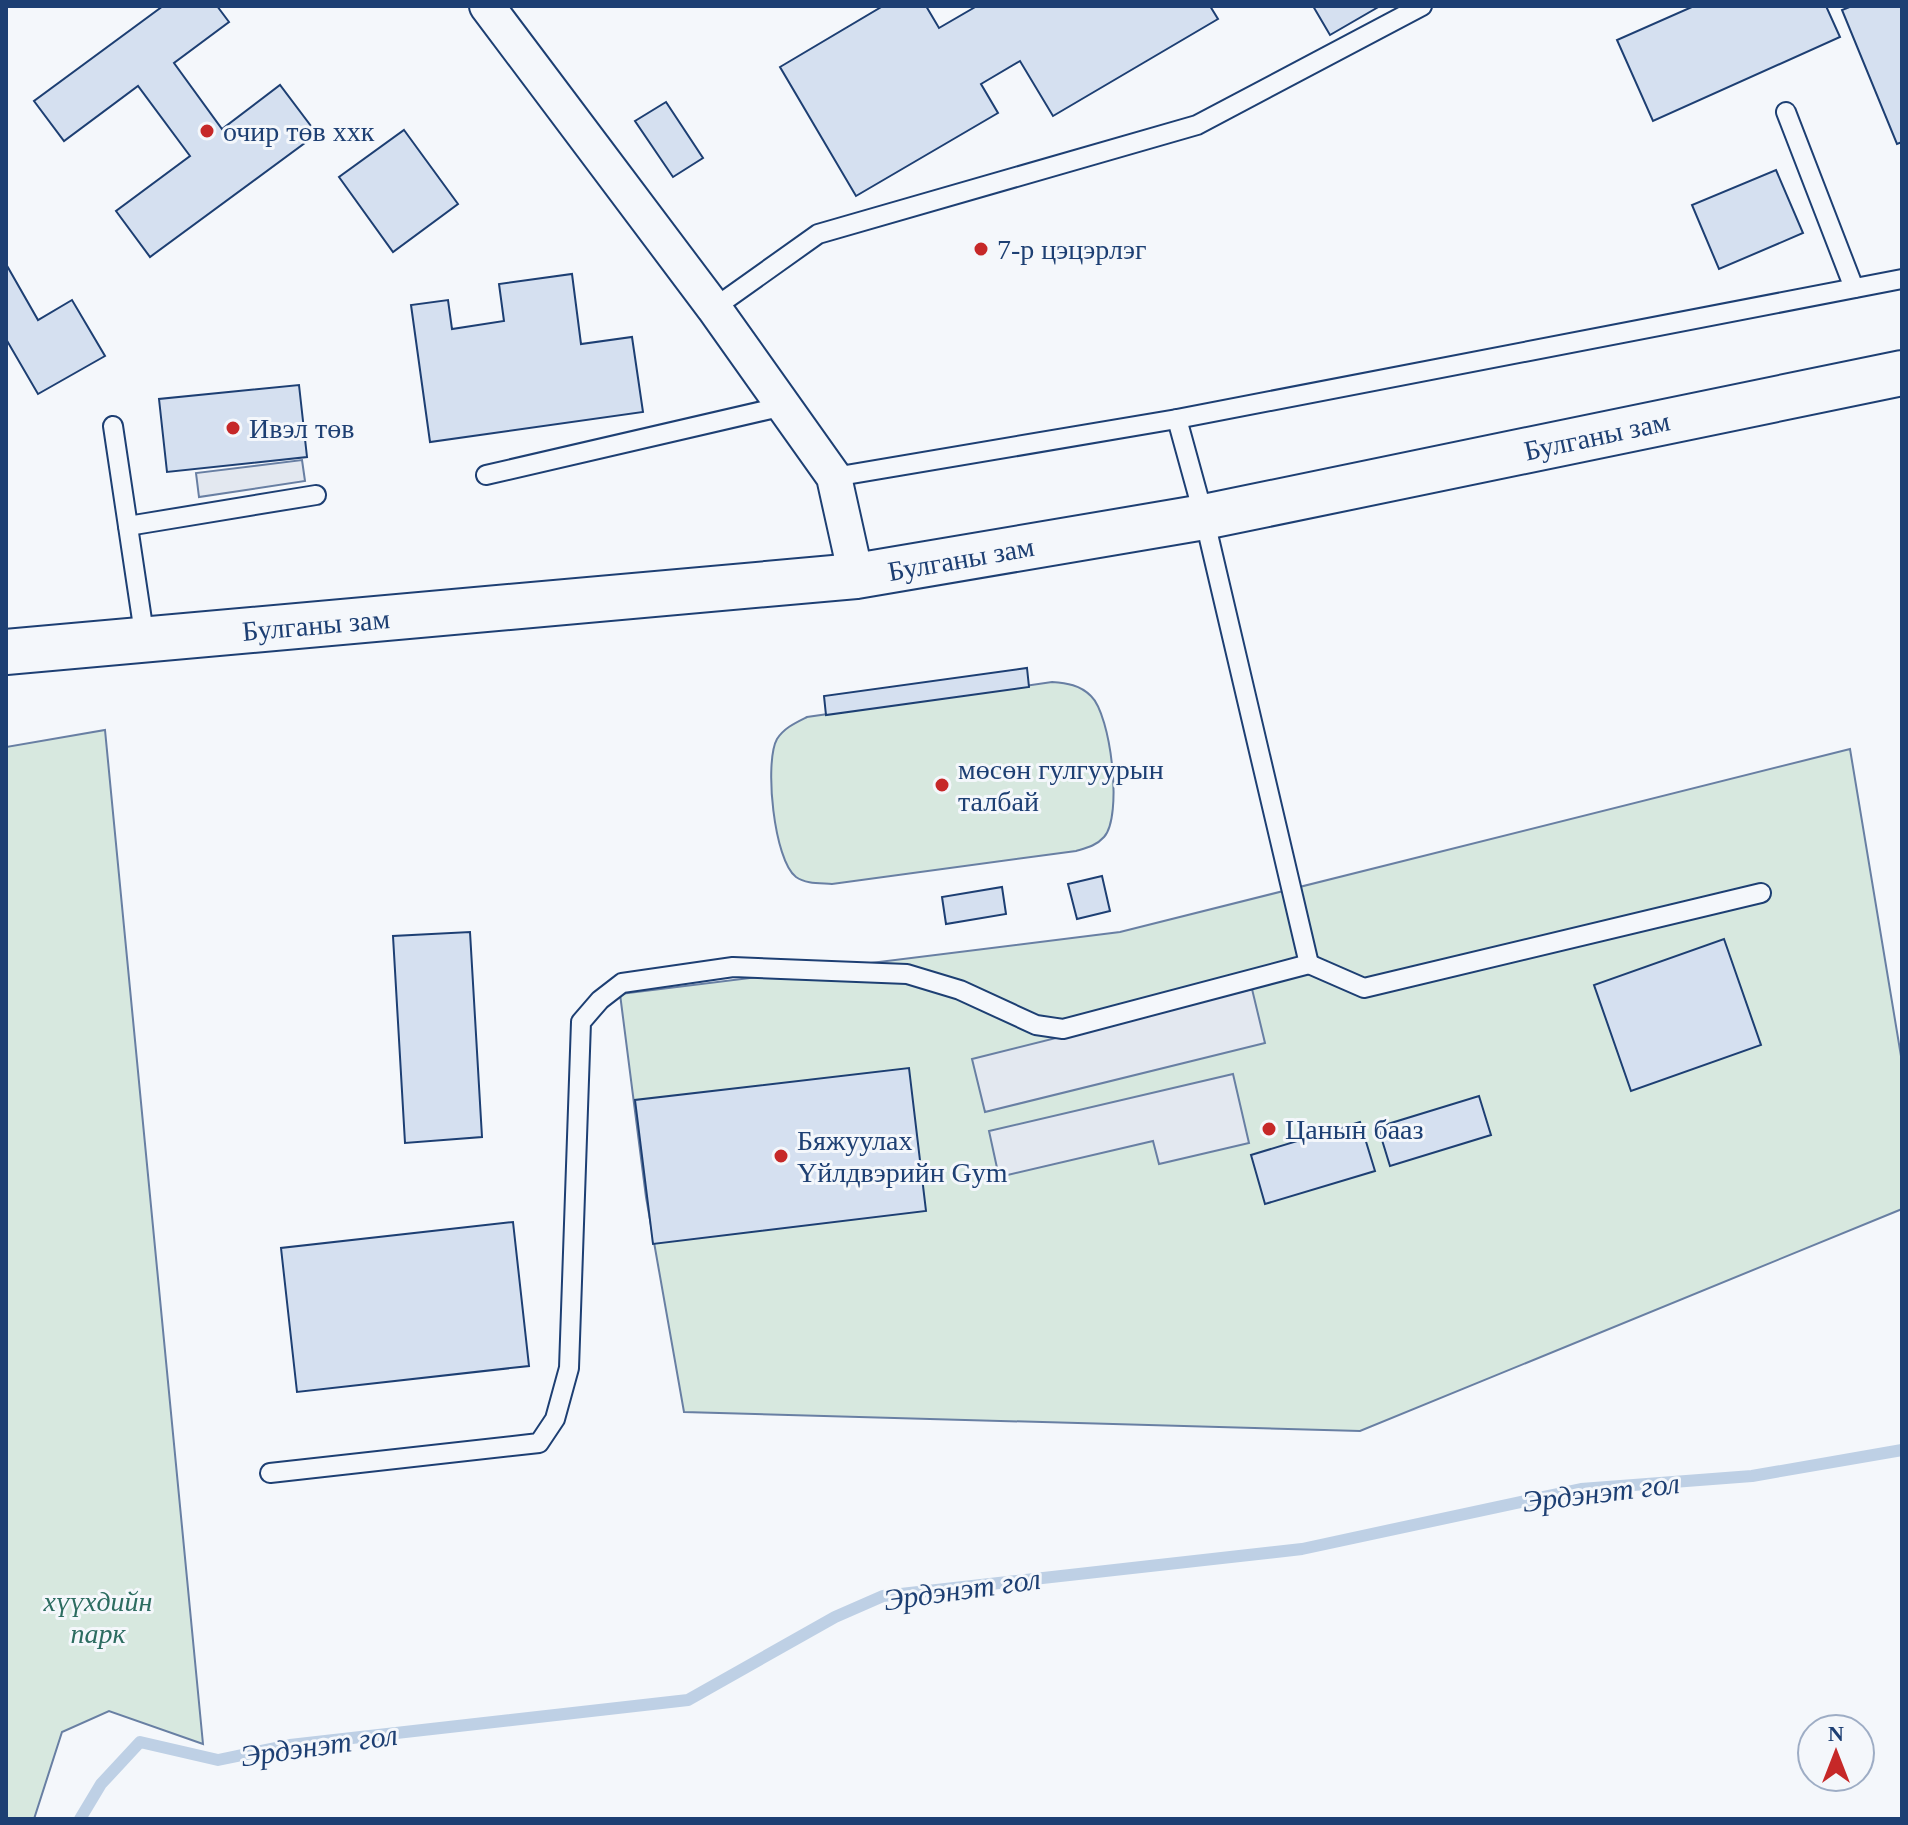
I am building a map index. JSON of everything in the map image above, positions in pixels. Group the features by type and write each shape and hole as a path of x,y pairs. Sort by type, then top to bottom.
{"highway":[{"name":"Булганы зам","path":"6,652 856,576 1204,517 1902,373"}],"street":[{"path":"487,6 714,308 834,477 856,576"}],"lane":[{"path":"714,308 818,234 1197,125 1422,6"},
{"path":"1786,112 1854,288"},
{"path":"834,477 1177,419 1902,279"},
{"path":"486,475 784,406"},
{"path":"1177,419 1204,517 1309,964"},
{"path":"113,426 145,640"},
{"path":"128,526 316,495"},
{"path":"270,1473 539,1443 555,1419 569,1368 581,1022 600,1000 622,983 733,967 907,974 960,990 1036,1025 1063,1029 1309,964 1364,988 1761,893"}],"green space":[{"name":"мөсөн гулгуурын талбай","path":"1052,682 1073,685 1087,692 1098,707 1104,723 1112,766 1113,809 1110,826 1098,843 1076,851 832,884 804,881 788,867 773,811 771,768 777,739 790,726 807,717"},
{"name":"хүүхдийн парк","path":"105,730 203,1744 109,1711 62,1732 34,1819 6,1819 6,747"},
{"name":"Цанын бааз","path":"1850,749 1902,1062 1902,1209 1360,1431 684,1412 646,1197 620,994 1120,932"}],"shaded area":[{"path":"302,460 305,481 199,497 196,473"},
{"path":"1252,989 1265,1043 985,1112 972,1059"},
{"path":"1233,1074 1249,1143 1159,1164 1153,1141 999,1177 989,1131"}],"building":[{"path":"163,6 217,6 229,22 174,63 222,129 280,85 317,134 150,257 116,211 190,156 138,86 64,141 34,101"},
{"path":"883,6 926,6 939,28 977,6 1210,6 1218,19 1053,116 1020,61 981,84 998,113 856,196 780,67"},
{"path":"1313,6 1380,6 1330,35"},
{"path":"1694,6 1826,6 1840,37 1653,121 1617,40"},
{"path":"1852,6 1902,6 1902,142 1897,144 1842,10"},
{"path":"666,102 703,158 673,177 635,121"},
{"path":"404,130 458,204 393,252 339,177"},
{"path":"1776,170 1803,233 1719,269 1692,205"},
{"path":"6,264 38,320 72,300 105,356 38,394 6,339"},
{"path":"572,274 581,344 632,337 643,412 430,442 411,305 448,300 452,329 504,321 499,284"},
{"name":"Ивэл төв","path":"299,385 307,457 167,472 159,399"},
{"path":"1027,668 1029,687 826,715 824,696"},
{"path":"1102,876 1110,911 1077,919 1068,884"},
{"path":"1002,887 1006,914 946,924 942,897"},
{"path":"470,932 482,1137 405,1143 393,936"},
{"path":"1724,939 1761,1045 1631,1091 1594,985"},
{"name":"Бяжуулах Үйлдвэрийн Gym","path":"909,1068 926,1211 653,1244 635,1100"},
{"path":"1479,1096 1491,1135 1390,1166 1378,1127"},
{"path":"1360,1122 1375,1171 1265,1204 1251,1155"},
{"path":"513,1222 529,1366 297,1392 281,1248"}],"waterway":[{"name":"Эрдэнэт гол","path":"80,1819 101,1784 140,1742 218,1760 290,1745 688,1700 835,1617 883,1596 1302,1549 1581,1489 1752,1476 1902,1450"}],"place":[{"name":"очир төв ххк","path":"207,131"},
{"name":"7-р цэцэрлэг","path":"981,249"},
{"name":"Ивэл төв","path":"233,428"},
{"name":"мөсөн гулгуурын талбай","path":"942,785"},
{"name":"Цанын бааз","path":"1269,1129"},
{"name":"Бяжуулах Үйлдвэрийн Gym","path":"781,1156"}]}
